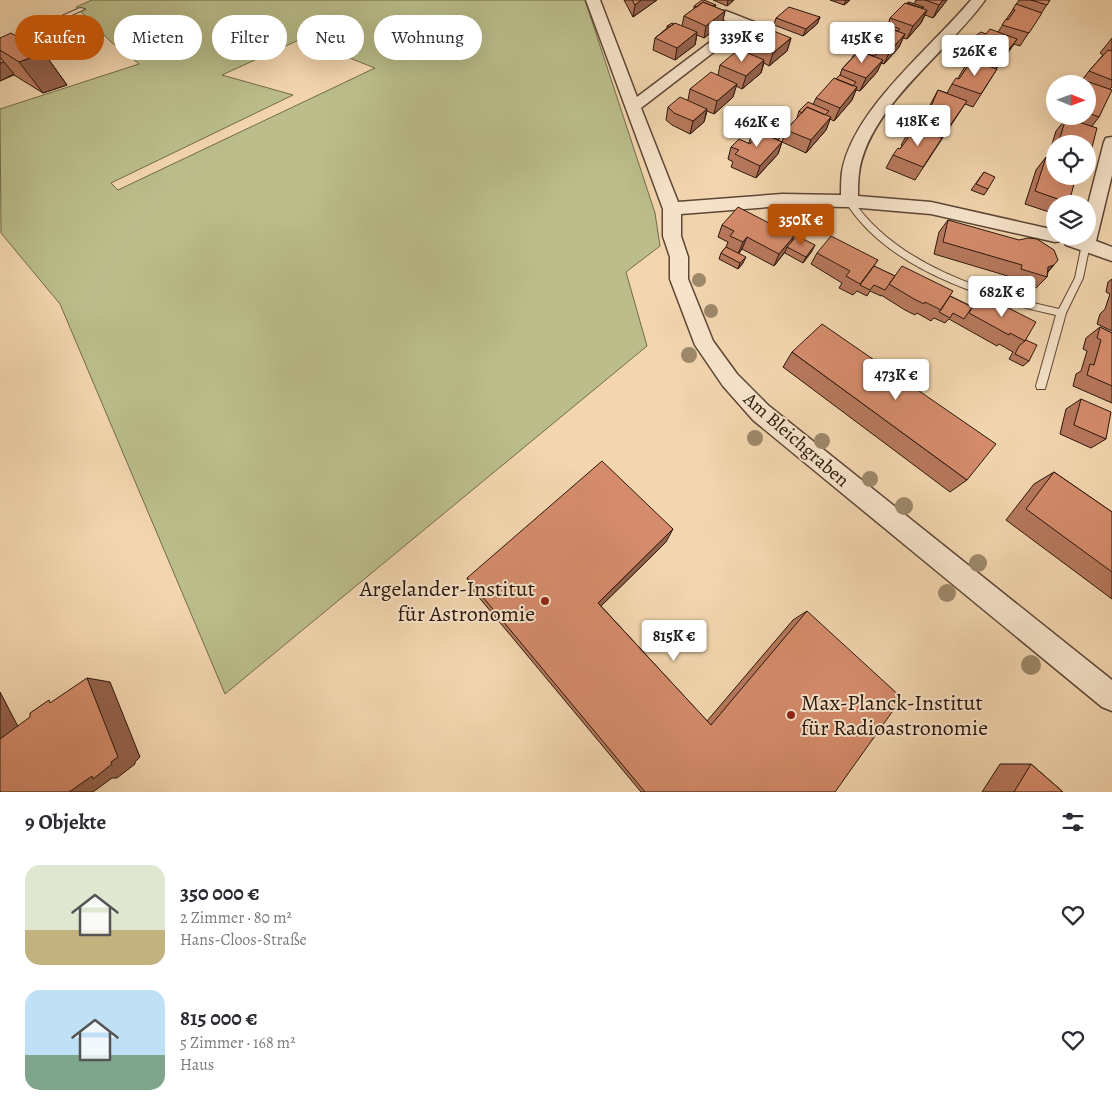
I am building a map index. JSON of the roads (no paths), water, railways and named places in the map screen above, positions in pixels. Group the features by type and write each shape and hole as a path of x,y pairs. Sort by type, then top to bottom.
{"street":[{"name":"Am Bleichgraben","path":"593,0 672,209 672,236 679,257 679,279 705,345 730,380 768,420 1112,697"},
{"path":"849,200 850,168 858,145 872,119 978,0"},
{"path":"721,14 767,32"},
{"path":"633,107 744,23"},
{"path":"1096,205 1112,142"},
{"path":"672,209 782,200 849,200 931,208 1046,234"},
{"path":"1089,245 1112,254"}],"lane":[{"path":"0,45 82,9"},
{"path":"849,200 862,220 881,238 913,259 973,288 1035,308 1061,313"},
{"path":"1041,386 1061,313 1079,278 1086,245"}],"place":[{"name":"Argelander-Institut für Astronomie","path":"545,601"},
{"name":"Max-Planck-Institut für Radioastronomie","path":"791,715"}]}
